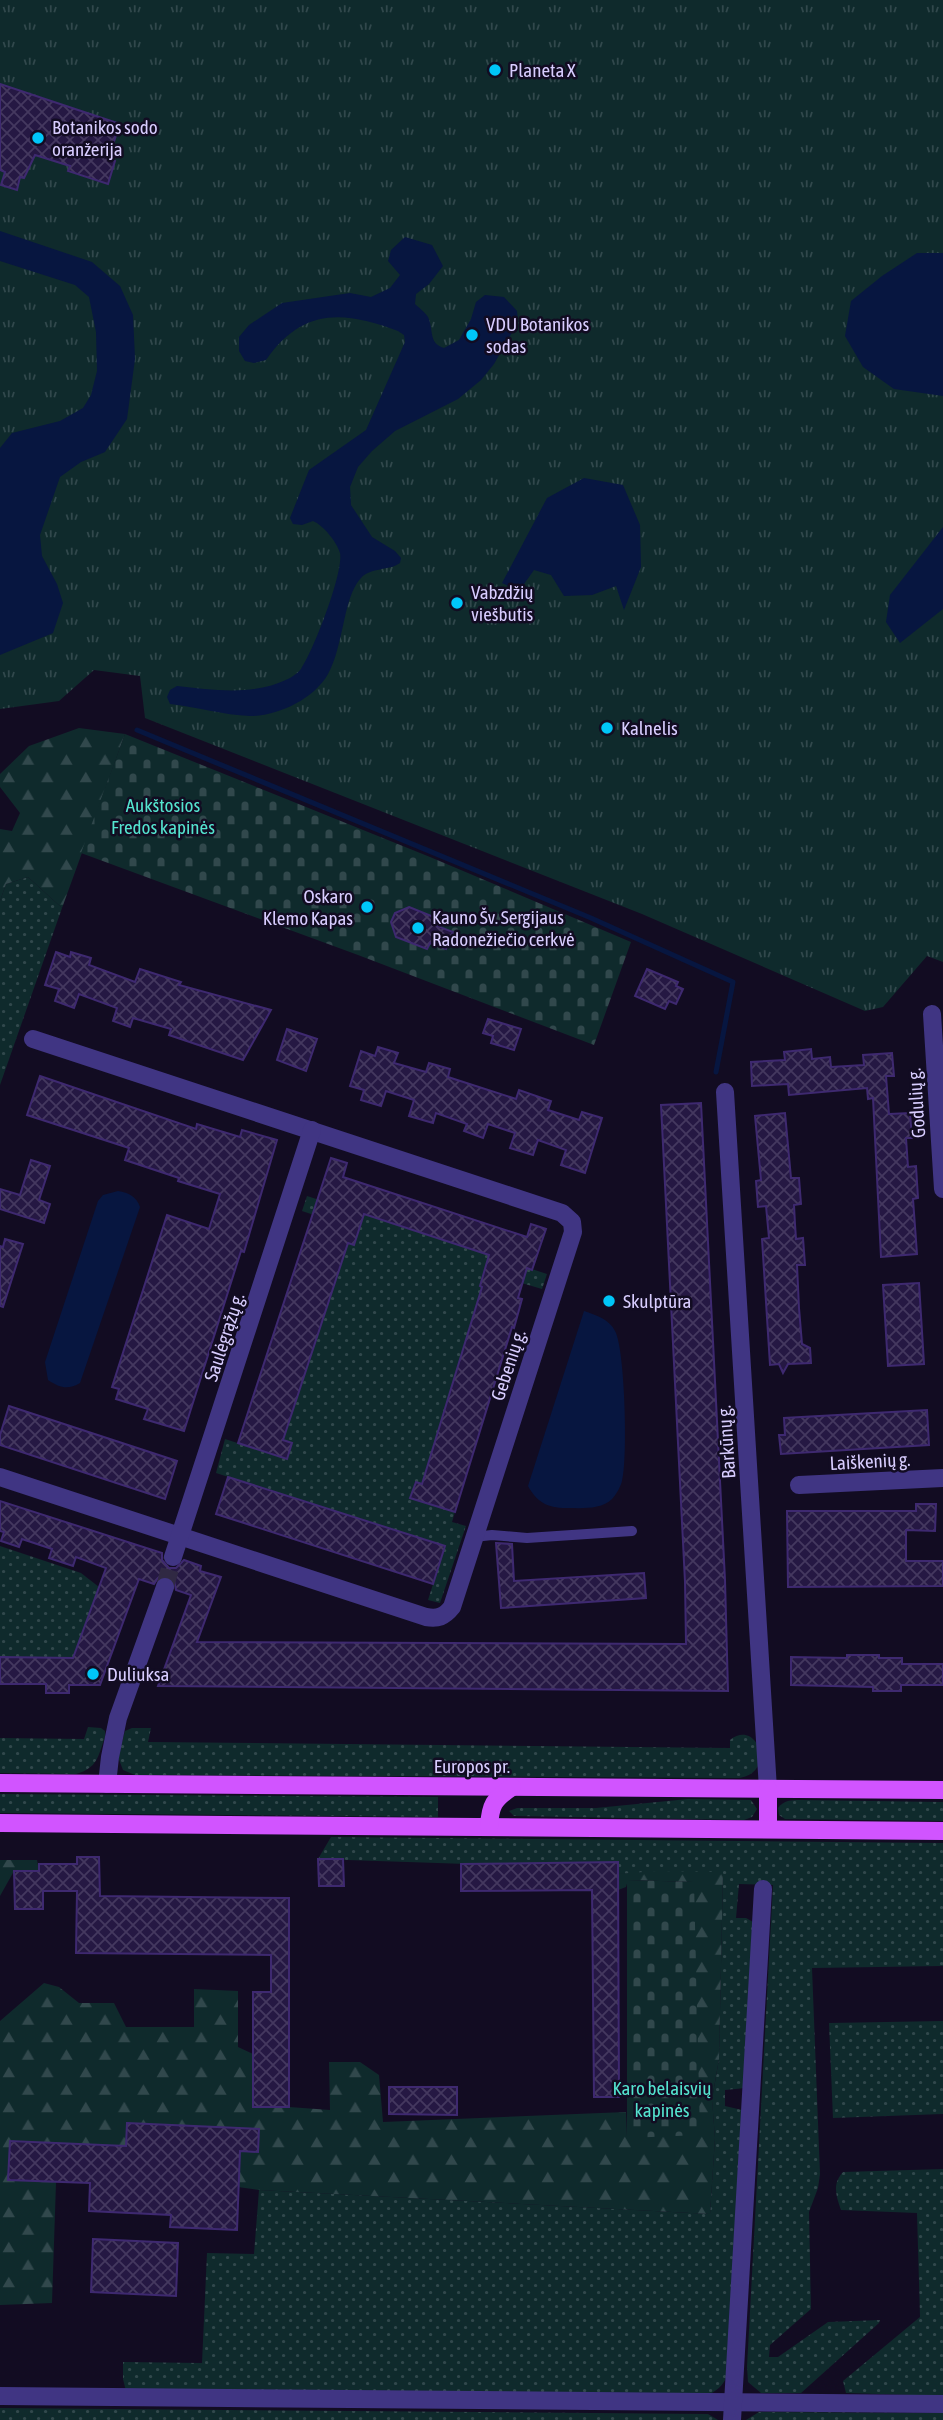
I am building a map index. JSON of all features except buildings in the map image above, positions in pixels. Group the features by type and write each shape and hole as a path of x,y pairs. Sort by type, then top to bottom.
{"main road":[{"name":"Europos pr.","path":"0,1783 943,1790"},
{"path":"489,1827 490,1810 499,1796 512,1787"},
{"path":"768,1789 768,1829"},
{"path":"0,1824 943,1830"}],"street":[{"name":"Godulių g.","path":"932,1014 943,1189"},
{"name":"Gebenių g.","path":"0,1477 437,1619 445,1615 452,1606 573,1232 572,1222 562,1213 33,1040"},
{"name":"Barkūnų g.","path":"725,1092 768,1789"},
{"name":"Saulėgrąžų g.","path":"173,1557 313,1130"},
{"name":"Laiškenių g.","path":"799,1485 943,1478"},
{"path":"107,1784 118,1718 165,1587"},
{"path":"733,2411 763,1889"},
{"path":"0,2396 733,2411 943,2404"}],"lane":[{"path":"474,1537 492,1535 527,1538 632,1531"}],"green space":[{"name":"VDU Botanikos sodas","path":"0,0 943,0 943,962 927,956 883,1007 865,1011 642,914 145,718 140,676 94,670 59,701 0,709"},
{"path":"79,728 125,734 62,908 28,877 6,884 0,901 0,829 12,831 20,813 0,787 0,774 29,746"},
{"name":"Aukštosios Fredos kapinės","path":"125,734 430,857 631,942 594,1045 81,853"},
{"path":"28,877 62,908 0,1085 0,901 6,884"},
{"path":"307,1196 547,1274 542,1289 484,1272 480,1286 490,1290 422,1484 415,1482 411,1498 455,1512 452,1522 466,1526 440,1603 428,1600 445,1546 216,1473 225,1439 287,1459 292,1443 283,1440 348,1243 354,1245 359,1230 302,1211"},
{"path":"0,1546 81,1573 99,1587 73,1658 0,1657"},
{"path":"88,1727 105,1731 99,1755 89,1768 76,1774 0,1773 0,1738 84,1739"},
{"path":"132,1728 151,1728 148,1742 730,1748 730,1740 740,1735 755,1741 760,1758 757,1767 750,1774 738,1778 135,1775 123,1770 118,1757 125,1731"},
{"path":"0,1794 438,1797 438,1817 0,1813"},
{"path":"688,1799 751,1800 757,1809 752,1817 744,1820 514,1816 509,1811 517,1808 596,1808"},
{"path":"791,1800 943,1802 943,1821 785,1819 779,1815 778,1808"},
{"path":"331,1837 943,1843 943,1966 812,1968 820,2174 809,2212 811,2309 770,2345 769,2357 778,2357 828,2322 880,2320 879,2323 801,2393 761,2393 748,2382 773,1885 739,1884 736,1918 746,1918 753,1922 745,2088 725,2090 725,2106 742,2110 729,2372 717,2390 710,2394 126,2391 123,2362 202,2363 207,2253 254,2254 259,2190 710,2214 715,2138 712,2100 719,2059 723,1872 617,1874 617,1862 467,1864 318,1859"},
{"path":"0,1860 37,1860 39,1871 14,1871 0,1896"},
{"path":"656,1871 723,1872 719,2059 712,2099 715,2138 710,2214 238,2187 240,2151 258,2152 259,2129 128,2123 126,2146 10,2141 8,2179 56,2182 52,2303 0,2305 0,2021 44,1983 59,1987 79,2003 114,2003 126,2027 194,2027 194,1989 238,1991 238,2047 253,2054 289,2107 330,2110 329,2062 360,2062 379,2075 383,2122 626,2112 627,2137 694,1882 628,1880 626,1887 618,1890 617,1874"},
{"name":"Karo belaisvių kapinės","path":"627,1880 694,1882 700,2135 627,2138"},
{"path":"943,2021 943,2114 833,2118 829,2023"},
{"path":"943,2169 943,2396 846,2393 843,2381 920,2317 917,2213 841,2210 837,2181 843,2172"},
{"path":"0,2408 708,2414 718,2420 0,2420"},
{"path":"759,2412 943,2413 943,2420 746,2420"}],"water":[{"path":"0,231 92,262 120,286 133,315 135,359 127,419 105,452 81,462 60,477 40,535 42,556 57,584 63,603 53,633 0,655 0,448 12,433 60,421 83,408 91,395 97,371 96,332 89,297 75,285 0,261"},
{"path":"405,237 432,245 443,266 429,284 416,294 415,304 428,317 433,339 439,346 444,348 459,340 471,319 476,302 485,295 504,297 517,311 518,322 494,364 481,380 458,399 395,431 358,467 350,487 351,505 372,537 395,551 401,558 400,563 370,572 361,578 350,598 330,670 322,683 305,698 272,713 250,716 170,704 167,697 170,690 177,686 247,690 275,684 301,669 326,612 337,577 340,553 333,539 317,523 313,521 302,525 293,524 290,518 309,470 366,430 405,342 404,335 398,331 378,324 342,317 325,318 309,322 294,331 266,360 254,363 245,361 239,351 239,337 249,325 282,303 350,293 371,297 390,288 400,275 388,261 391,250"},
{"path":"917,253 943,253 943,396 894,389 863,367 845,336 851,301"},
{"path":"584,478 623,485 640,525 641,567 624,610 616,586 592,595 564,596 551,575 534,570 519,591 502,583 547,498"},
{"path":"943,527 943,609 900,643 886,622 890,595"},
{"path":"118,1191 132,1196 140,1207 80,1383 72,1387 60,1386 48,1380 45,1362 98,1201 103,1195"},
{"path":"584,1311 606,1320 615,1331 618,1341 624,1405 624,1469 619,1488 607,1503 590,1508 559,1508 543,1503 528,1486"}],"waterway":[{"path":"137,730 591,918 733,982 716,1072"}],"tunnel":[{"path":"165,1587 173,1557"}],"place":[{"name":"Planeta X","path":"495,70"},
{"name":"Botanikos sodo oranžerija","path":"38,138"},
{"name":"VDU Botanikos sodas","path":"472,335"},
{"name":"Vabzdžių viešbutis","path":"457,603"},
{"name":"Kalnelis","path":"607,728"},
{"name":"Oskaro Klemo Kapas","path":"367,907"},
{"name":"Kauno Šv. Sergijaus Radonežiečio cerkvė","path":"418,928"},
{"name":"Skulptūra","path":"609,1301"},
{"name":"Duliuksa","path":"93,1674"}]}
